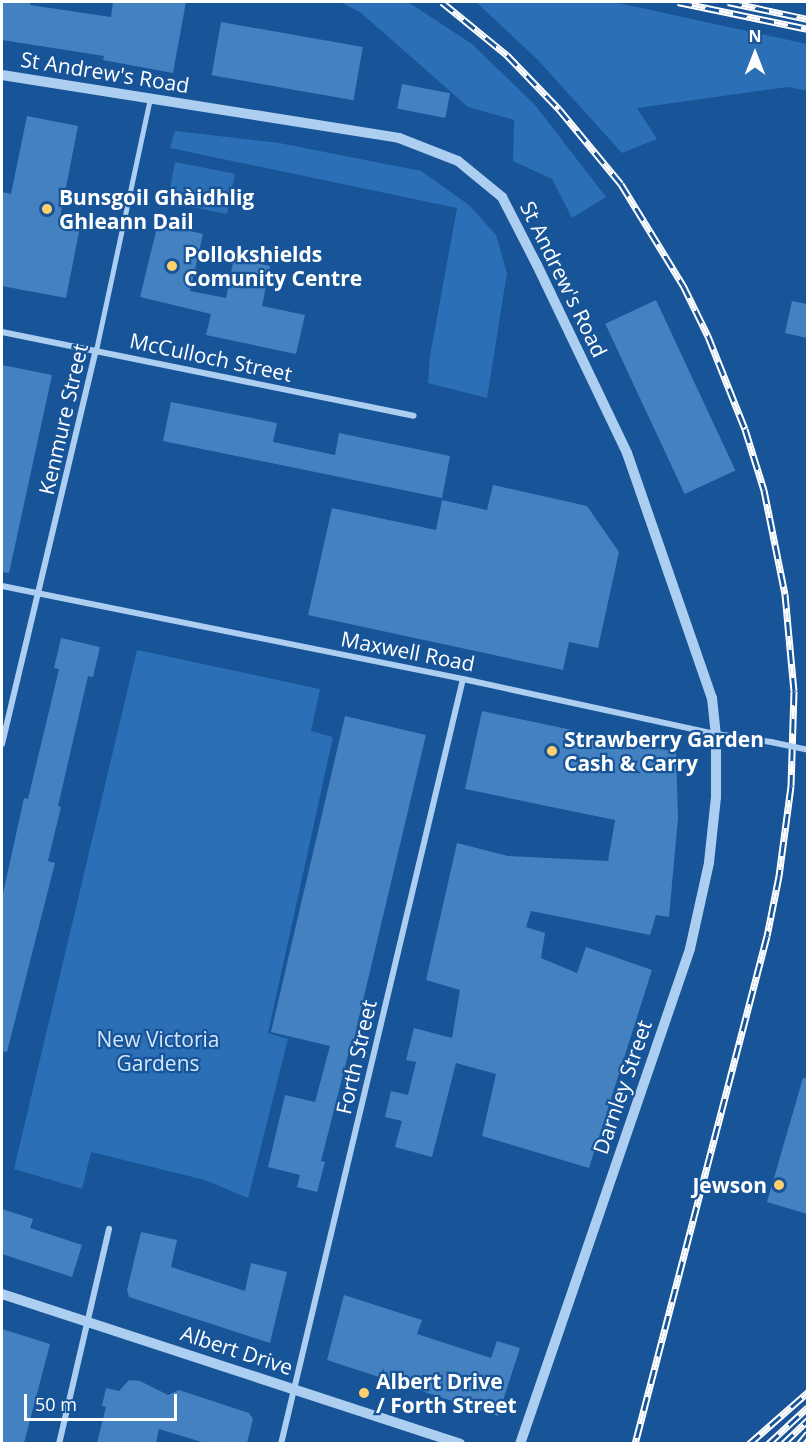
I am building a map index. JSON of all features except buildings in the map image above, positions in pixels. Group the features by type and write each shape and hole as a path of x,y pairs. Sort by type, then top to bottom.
{"street":[{"name":"St Andrew's Road","path":"2,75 399,138 458,161 502,197 627,453 712,698 716,734"},
{"name":"Kenmure Street","path":"2,744 96,350 150,99"},
{"name":"McCulloch Street","path":"2,332 414,416"},
{"name":"Maxwell Road","path":"2,586 463,679 716,734 807,750"},
{"name":"Forth Street","path":"281,1443 463,679"},
{"name":"Darnley Street","path":"520,1443 690,949 709,863 716,797 716,734"},
{"path":"58,1443 109,1228"},
{"name":"Albert Drive","path":"2,1294 460,1443"}],"green space":[{"path":"340,2 408,2 472,44 535,105 606,197 572,218 552,179 513,161 514,120 468,107 360,12"},
{"path":"476,2 614,2 807,44 807,91 788,87 637,108 657,139 622,153 537,59"},
{"path":"175,131 279,143 421,171 469,205 496,235 507,273 487,398 428,383 430,356 457,208 170,148"},
{"path":"175,162 235,174 227,214 167,202"},
{"name":"New Victoria Gardens","path":"137,650 320,689 311,731 333,737 268,1033 288,1039 248,1198 205,1180 91,1152 82,1189 14,1169"}],"railway":[{"path":"442,2 507,55 559,109 621,184 683,285 708,336 745,429 764,490 785,594 794,691 791,786 779,876 767,936 635,1444"},
{"path":"678,2 808,29"},
{"path":"728,2 808,19"},
{"path":"749,1444 808,1392"},
{"path":"768,1444 808,1407"},
{"path":"783,1444 808,1420"},
{"path":"799,1444 808,1433"}],"place":[{"name":"Bunsgoil Ghàidhlig Ghleann Dail","path":"47,209"},
{"name":"Pollokshields Comunity Centre","path":"172,266"},
{"name":"Strawberry Garden Cash & Carry","path":"552,751"},
{"name":"Jewson","path":"779,1185"},
{"name":"Albert Drive / Forth Street","path":"364,1393"}]}
